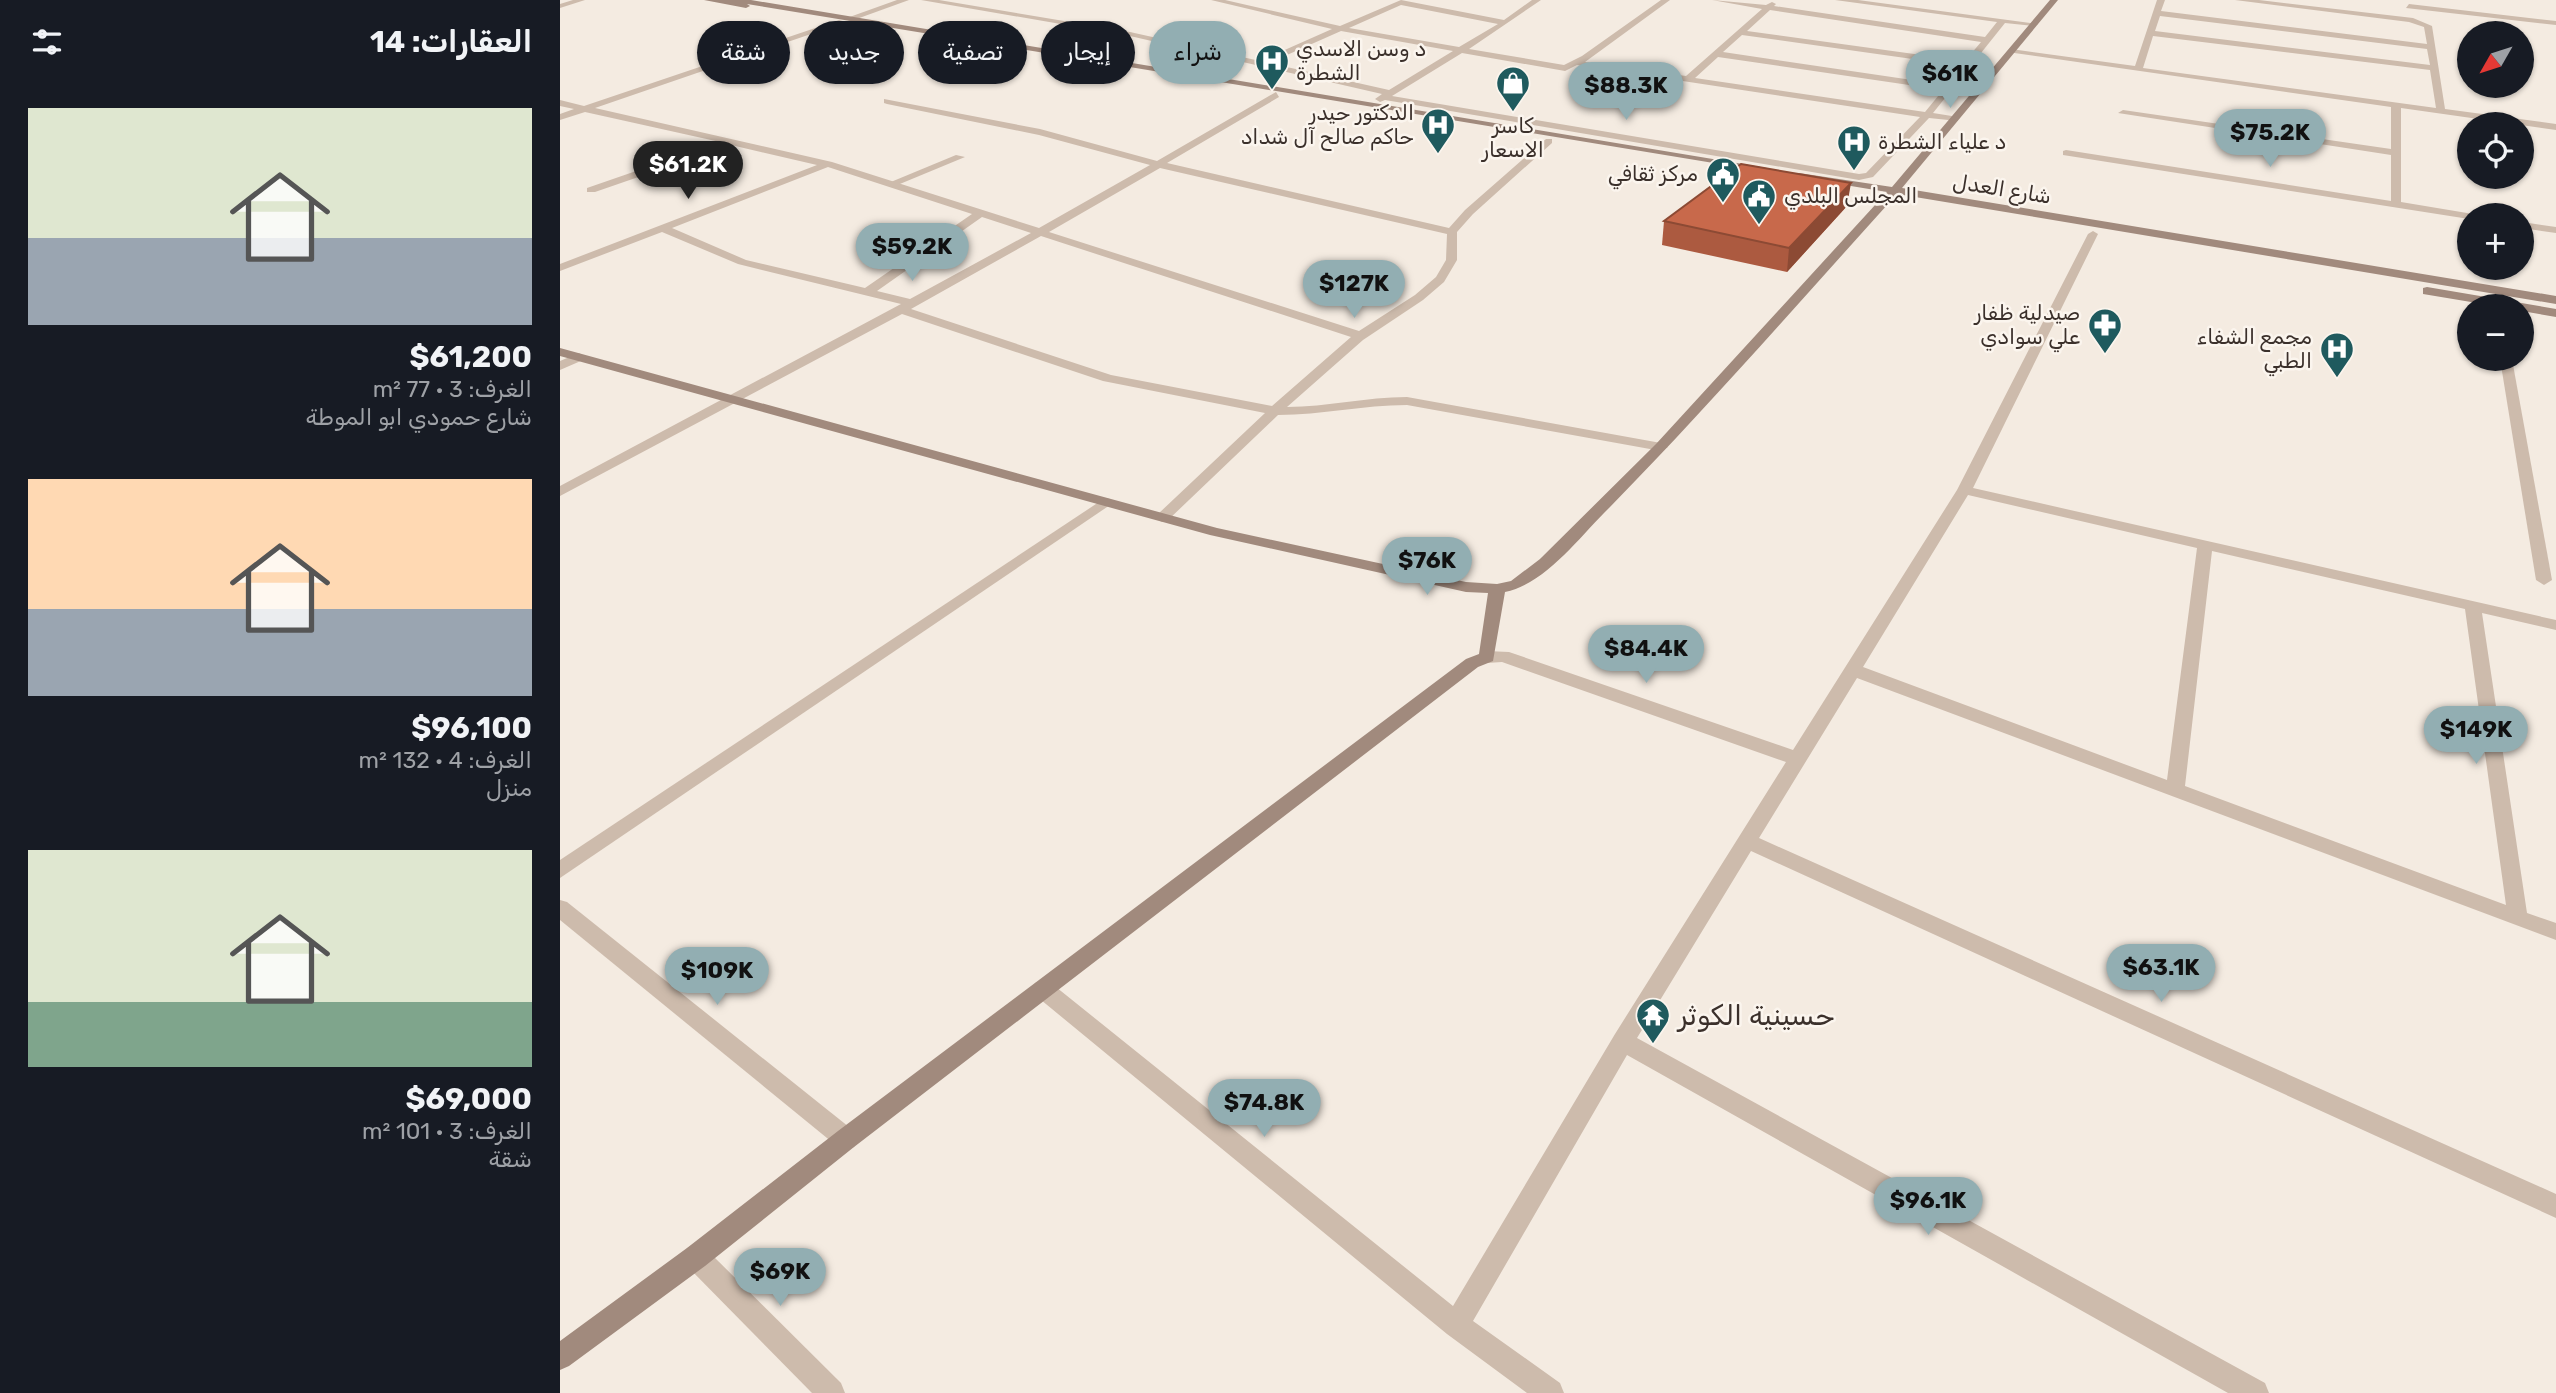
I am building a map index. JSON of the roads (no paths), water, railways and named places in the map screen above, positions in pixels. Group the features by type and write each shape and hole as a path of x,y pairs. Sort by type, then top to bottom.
{"street":[{"path":"560,6 581,0"},
{"name":"شارع العدل","path":"708,0 1373,104 1890,194 2556,300"},
{"name":"شارع العدل","path":"737,0 1765,178"},
{"path":"560,117 905,0"},
{"path":"925,0 1130,34 1262,63 1387,95 1859,177 1869,175 1927,115 1965,64 2003,20"},
{"path":"1215,0 1341,30 1564,68 1577,63 1666,0"},
{"path":"1373,104 1506,23 1537,0"},
{"path":"1716,0 1986,40"},
{"path":"1686,81 1776,0"},
{"path":"1839,0 2034,24"},
{"path":"1920,10 1930,0"},
{"path":"560,352 1162,518 1443,583 1497,589 1516,585 1546,562 1661,447 1890,194 2054,0"},
{"path":"2137,69 2161,0"},
{"path":"2239,0 2410,20 2428,26 2441,111"},
{"path":"1383,3 1401,3 1506,23"},
{"path":"1262,63 1401,3"},
{"path":"2410,20 2409,3 2556,23"},
{"path":"2156,13 2431,47"},
{"path":"1740,32 1965,64"},
{"path":"2150,33 2434,68"},
{"path":"2011,52 2556,127"},
{"path":"1716,54 1949,88"},
{"path":"1577,63 1955,119"},
{"path":"560,492 1161,165 1276,95"},
{"path":"887,101 1040,132 1161,165 1452,232"},
{"path":"560,103 828,164 1361,336"},
{"path":"2396,105 2396,204"},
{"path":"2123,113 2396,153"},
{"path":"591,190 733,141"},
{"path":"1162,518 1275,411 1361,336 1417,298 1448,270 1453,258 1452,232 1469,212 1549,141"},
{"path":"2066,153 2457,214"},
{"path":"891,184 960,157"},
{"path":"560,268 828,164"},
{"name":"شارع العدل","path":"1791,182 1890,194 2093,234 2389,285"},
{"path":"868,292 981,213"},
{"path":"2534,227 2556,230"},
{"path":"661,228 742,262 868,292 1108,378 1275,411 1314,411 1371,401 1407,401 1661,447"},
{"path":"1456,1325 1623,1041 1964,491 2093,234"},
{"path":"2416,289 2457,297"},
{"path":"2534,309 2556,313"},
{"path":"560,366 579,357"},
{"path":"2508,371 2544,580"},
{"path":"1964,491 2556,625"},
{"path":"560,870 1105,502"},
{"path":"2175,792 2205,547"},
{"path":"1488,657 1497,589"},
{"path":"2473,607 2518,919"},
{"path":"560,1357 696,1257 846,1139 1472,663 1488,657 1503,656 1798,759"},
{"path":"1853,670 2556,932"},
{"path":"1748,841 2556,1206"},
{"path":"560,908 846,1139"},
{"path":"1043,989 1456,1325 1550,1393"},
{"path":"1623,1041 2255,1393"},
{"path":"696,1257 831,1393"}],"place":[{"name":"د وسن الاسدي الشطرة","path":"1272,91"},
{"name":"كاسر الاسعار","path":"1513,113"},
{"name":"الدكتور حيدر حاكم صالح آل شداد","path":"1438,155"},
{"name":"د علياء الشطرة","path":"1854,172"},
{"name":"مركز ثقافي","path":"1723,204"},
{"name":"المجلس البلدي","path":"1759,226"},
{"name":"صيدلية ظفار علي سوادي","path":"2105,355"},
{"name":"مجمع الشفاء الطبي","path":"2337,379"},
{"name":"حسينية الكوثر","path":"1653,1045"}]}
